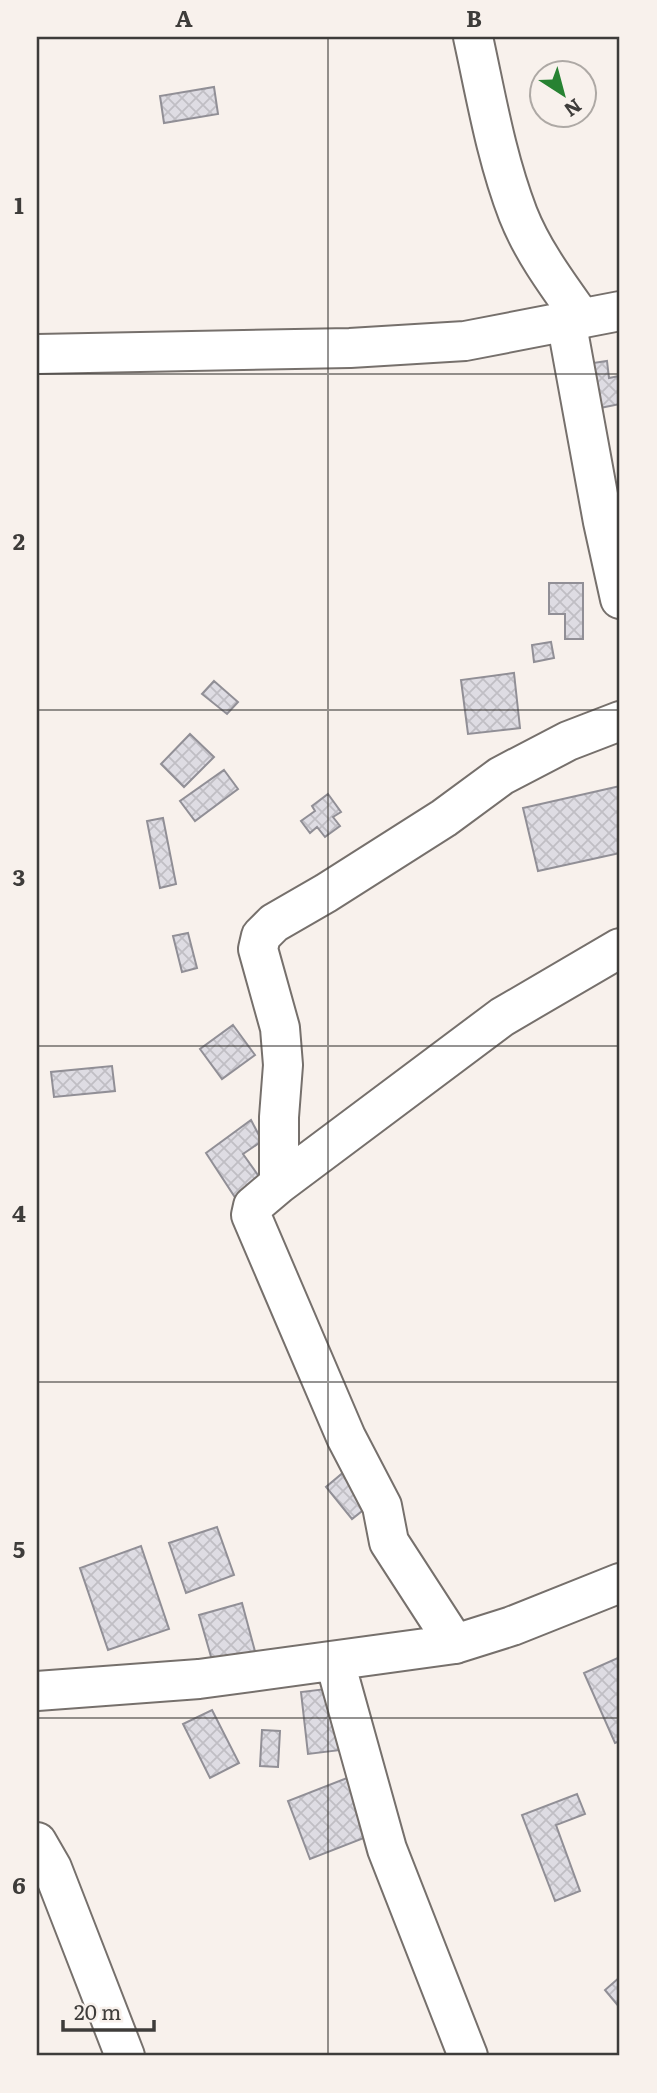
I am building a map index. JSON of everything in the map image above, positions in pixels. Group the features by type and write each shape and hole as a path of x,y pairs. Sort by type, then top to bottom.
{"street":[{"path":"473,37 501,159 518,214 574,320 603,522 620,599"},
{"path":"37,354 350,348 466,341 620,311"},
{"path":"279,1184 279,1117 283,1065 281,1028 258,949 261,936 274,923 432,826 501,776 568,741 620,721"},
{"path":"455,1644 389,1542 382,1506 346,1437 252,1223 253,1206 502,1017 620,948"},
{"path":"37,1691 200,1679 455,1644 512,1626 620,1583"},
{"path":"335,1662 387,1849 468,2056"},
{"path":"37,1842 52,1868 125,2056"}],"building":[{"path":"214,87 218,114 164,123 160,96"},
{"path":"607,361 609,378 619,376 620,404 600,408 593,363"},
{"path":"549,583 583,583 583,639 565,639 565,614 549,614"},
{"path":"551,642 554,658 534,662 532,645"},
{"path":"514,673 520,728 468,734 461,680"},
{"path":"214,681 238,702 227,714 202,694"},
{"path":"190,734 214,757 184,787 161,764"},
{"path":"224,770 238,789 195,821 180,801"},
{"path":"620,786 620,853 538,871 523,808"},
{"path":"328,794 341,812 333,817 340,826 325,837 317,827 310,833 301,821 315,811 312,806"},
{"path":"163,818 176,884 160,888 147,821"},
{"path":"188,933 197,968 182,972 173,936"},
{"path":"233,1025 255,1055 222,1079 200,1049"},
{"path":"112,1066 115,1091 54,1097 51,1072"},
{"path":"251,1120 262,1141 243,1154 265,1185 240,1205 206,1153"},
{"path":"345,1471 372,1503 352,1519 326,1487"},
{"path":"217,1527 234,1575 186,1593 169,1543"},
{"path":"141,1546 169,1629 108,1650 80,1568"},
{"path":"242,1603 256,1655 214,1667 199,1615"},
{"path":"620,1657 620,1741 615,1743 584,1673"},
{"path":"342,1687 349,1749 308,1754 301,1692"},
{"path":"212,1710 239,1763 210,1778 183,1724"},
{"path":"262,1730 280,1731 278,1767 260,1766"},
{"path":"347,1778 369,1836 310,1859 288,1801"},
{"path":"577,1794 585,1814 556,1825 580,1891 555,1901 522,1815"},
{"path":"620,1977 620,2008 605,1990"}]}
